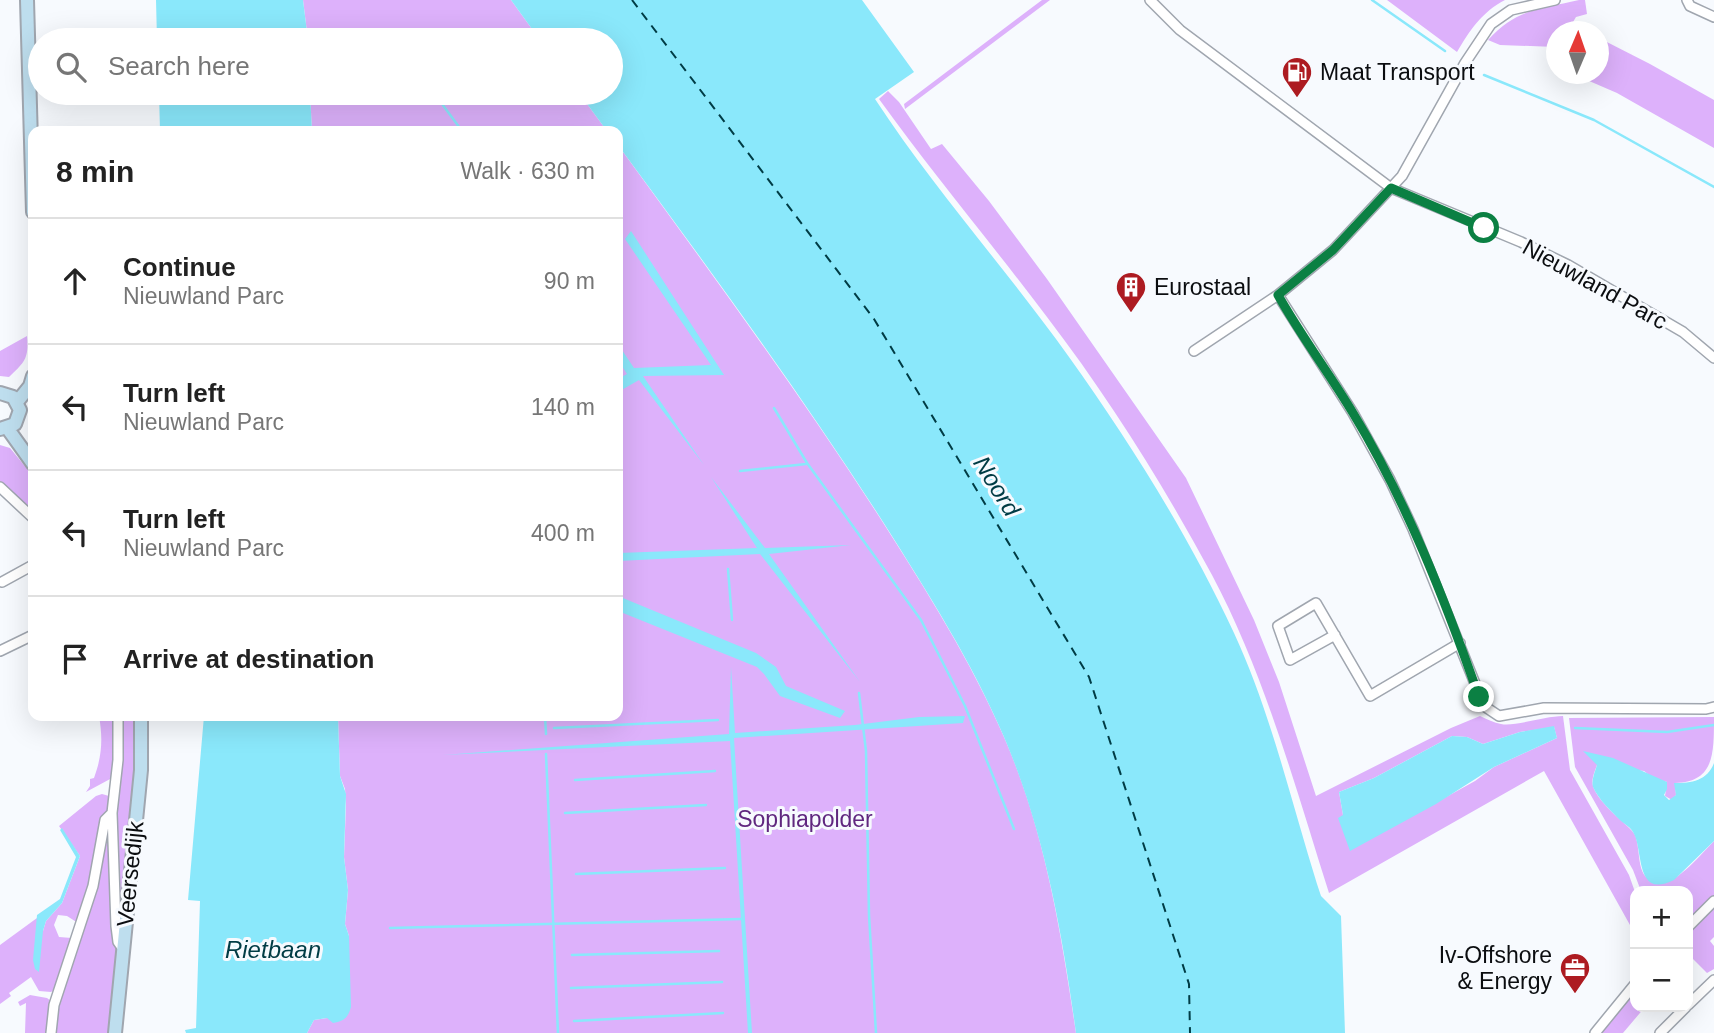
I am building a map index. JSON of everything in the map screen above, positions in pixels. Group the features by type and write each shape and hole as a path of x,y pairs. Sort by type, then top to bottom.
{"main road":[{"path":"27,0 28,35"},
{"path":"30,105 31,126"},
{"path":"28,387 10,397 20,414 8,427 28,456"},
{"name":"Veersedijk","path":"115,1033 141,770 141,721"}],"street":[{"name":"Nieuwland Parc","path":"1150,0 1180,30 1391,188 1521,242 1568,265 1683,332 1714,358"},
{"path":"1194,351 1278,295 1333,250 1402,176 1465,63 1491,24 1511,10 1555,0"},
{"path":"1687,0 1690,6 1714,17"},
{"path":"1278,295 1353,413 1390,480 1413,529 1484,706 1499,716 1544,708 1714,707"},
{"path":"0,488 28,513"},
{"path":"2,582 28,568"},
{"path":"1335,635 1290,660 1278,626 1316,603 1335,635 1370,696 1460,643"},
{"path":"0,651 28,637"},
{"path":"118,721 118,760 112,813 116,926 118,942 123,949"},
{"path":"51,1033 54,1005 93,886 105,820 112,813"},
{"path":"1693,922 1714,901"},
{"path":"1693,1000 1714,980"},
{"path":"1595,1033 1630,990"},
{"path":"1660,1033 1681,1012"}],"green space":[{"path":"303,0 511,0 531,28 306,28"},
{"path":"1042,0 1050,0 905,109 904,104"},
{"path":"1387,0 1505,0 1477,22 1457,52"},
{"path":"1585,0 1587,14 1576,17 1574,21 1546,21 1546,47 1500,45 1488,40 1509,22 1540,8"},
{"path":"1609,43 1714,100 1714,148 1596,84 1609,84"},
{"path":"888,91 899,102 931,149 942,144 989,201 1186,478 1254,620 1279,682 1316,796 1480,716 1507,725 1563,716 1570,770 1633,886 1630,886 1630,925 1544,771 1329,893 1291,772 1248,652 1194,542 1135,443 1092,379 879,99","holes":["1554,727 1557,738 1494,767 1475,781 1401,822 1343,815 1339,792 1374,778 1452,736 1467,737 1483,744 1520,732"]},
{"path":"311,105 588,105 603,126 312,126"},
{"name":"Sophiapolder","path":"623,152 753,331 851,473 931,600 977,681 1004,737 1041,845 1064,957 1076,1033 307,1033 314,1020 327,1018 349,968 349,936 345,924 348,890 344,857 346,805 345,789 340,776 338,721 623,721"},
{"path":"27,336 27,350 22,363 9,377 0,376 0,351"},
{"path":"0,445 10,448 28,470 28,506 0,481"},
{"path":"1714,717 1709,764 1698,778 1675,783 1676,795 1672,800 1665,796 1667,782 1653,778 1644,771 1597,765 1592,781 1602,801 1634,834 1640,865 1646,877 1652,881 1660,883 1674,879 1714,841 1714,896 1693,917 1693,886 1639,886 1633,870 1575,767 1569,718"},
{"path":"99,721 116,721 112,778 86,792 99,762"},
{"path":"122,721 137,721 122,920 119,920 116,831"},
{"path":"102,794 109,796 111,801 108,811 102,817 93,877 78,923 67,916 58,915 54,925 59,937 72,938 55,989 51,992 39,991 31,977 9,993 11,996 0,1004 0,945 37,918 43,931 46,921 62,903 80,856 59,826"},
{"path":"109,823 110,889 118,970 111,1033 55,1033 62,991"},
{"path":"1714,902 1714,937 1710,941 1714,946 1714,969 1707,973 1693,959 1693,925"},
{"path":"30,995 51,1001 47,1033 25,1033 26,1003 20,1006 18,1002"},
{"path":"1630,996 1630,1012 1641,1012 1623,1033 1599,1033"}],"water":[{"path":"156,0 303,0 306,28 157,28"},
{"name":"Noord","path":"511,0 862,0 914,72 875,99 921,165 1045,324 1115,423 1198,561 1234,633 1270,726 1321,896 1341,916 1345,1033 1076,1033 1058,919 1041,845 1004,737 964,655 901,551 821,428 623,152 623,126 603,126 588,105 623,105 623,28 531,28"},
{"path":"159,105 311,105 312,126 160,126"},
{"path":"631,231 724,375 643,376 704,465 639,380 623,389 623,376 627,374 623,368 623,352 634,368 711,365 625,239"},
{"path":"711,477 765,548 851,545 769,554 860,682 760,554 623,561 623,553 757,548"},
{"path":"623,598 756,653 776,667 786,686 845,711 840,718 780,696 757,667 623,613"},
{"path":"731,667 735,733 855,725 919,717 965,716 963,723 734,738 752,1033 748,1033 730,741 443,755 729,734"},
{"name":"Rietbaan","path":"204,721 338,721 340,776 346,794 344,857 348,890 345,924 349,936 351,1007 347,1016 333,1023 327,1018 314,1020 307,1033 186,1033 185,1030 196,1028 200,901 188,900"},
{"path":"1554,726 1557,738 1494,767 1436,804 1350,851 1338,818 1343,815 1339,792 1374,778 1452,736 1467,737 1483,744 1520,732"},
{"path":"1583,751 1613,758 1667,782 1664,795 1669,800 1676,795 1674,783 1698,780 1707,774 1714,763 1714,841 1674,880 1661,884 1652,883 1646,878 1632,831 1595,792 1592,782 1597,765"},
{"path":"62,828 80,856 62,903 46,921 39,972 35,969 33,960 37,915 60,899 76,857 60,830"}],"waterway":[{"path":"1372,0 1445,51"},
{"path":"1484,75 1594,120 1714,187"},
{"path":"443,105 458,126"},
{"path":"774,408 807,463 921,620 965,706 1014,829"},
{"path":"740,471 806,464"},
{"path":"728,569 732,620"},
{"path":"859,693 866,751 869,915 876,1033"},
{"path":"554,728 718,720"},
{"path":"545,721 546,734"},
{"path":"1575,728 1667,732 1714,725"},
{"path":"546,754 558,1033"},
{"path":"575,780 715,771"},
{"path":"565,813 706,805"},
{"path":"576,874 725,868"},
{"path":"390,928 741,919"},
{"path":"572,955 719,951"},
{"path":"571,988 722,982"},
{"path":"574,1021 723,1013"}],"ferry route":[{"path":"632,0 874,319 1089,677 1189,984 1190,1033"}],"place":[{"name":"Maat Transport","path":"1297,99"},
{"name":"Eurostaal","path":"1131,314"},
{"name":"Iv-Offshore & Energy","path":"1575,995"}],"route":[{"path":"1479,697 1460,643 1390,480 1353,413 1278,295 1333,250 1391,188 1484,228"}]}
